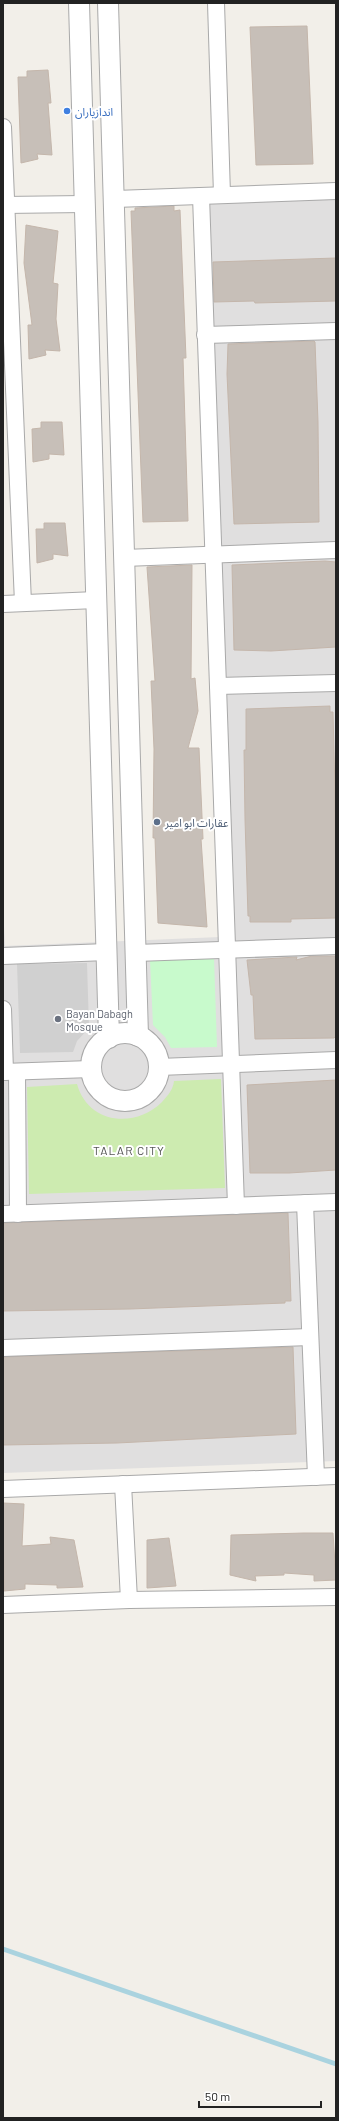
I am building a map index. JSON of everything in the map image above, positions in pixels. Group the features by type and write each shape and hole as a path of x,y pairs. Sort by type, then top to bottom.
{"street":[{"path":"79,3 109,1038"},
{"path":"108,3 115,199 118,380 138,1036"},
{"path":"216,3 222,195"},
{"path":"3,127 5,205 23,603"},
{"path":"115,199 336,191"},
{"path":"201,196 236,1206"},
{"path":"5,205 85,204"},
{"path":"205,335 336,331"},
{"path":"90,379 118,380"},
{"path":"124,558 336,550"},
{"path":"3,604 96,600"},
{"path":"218,686 336,683"},
{"path":"136,953 336,946"},
{"path":"3,956 107,952"},
{"path":"3,1009 8,1072 11,1214 336,1202"},
{"path":"128,1034 138,1036 147,1042 154,1050 159,1067 156,1082 149,1091 140,1098 130,1101 119,1101 108,1097 99,1090 91,1069 93,1058 98,1047 109,1038 116,1035 128,1034"},
{"path":"159,1067 336,1060"},
{"path":"8,1072 91,1069"},
{"path":"305,1203 316,1476"},
{"path":"3,1348 310,1337"},
{"path":"3,1489 336,1476"},
{"path":"122,1484 130,1600"},
{"path":"3,1605 130,1600 336,1597"}],"shaded area":[{"name":"TALAR CITY","path":"336,196 336,1461 3,1473 3,907 5,946 220,937 193,204"},
{"path":"87,963 89,1028 77,1041 73,1052 20,1053 17,964"}],"green space":[{"path":"214,958 217,1047 171,1048 165,1037 153,1025 150,960"},
{"path":"221,1079 225,1188 29,1194 27,1087 77,1084 83,1097 91,1107 102,1114 114,1118 126,1119 151,1111 168,1095 174,1081"}],"building":[{"path":"307,26 313,164 256,165 250,27"},
{"path":"48,70 51,103 48,103 52,155 37,154 38,159 21,163 18,77 27,77 27,71"},
{"path":"174,206 174,211 180,210 186,358 183,358 188,521 143,522 131,211 135,211 135,208"},
{"path":"26,225 58,231 53,283 58,284 56,319 60,351 45,350 46,355 29,359 28,325 32,325 24,263"},
{"path":"336,258 336,301 255,303 254,301 214,302 213,262"},
{"path":"314,341 318,422 319,522 234,524 227,374 228,344"},
{"path":"41,422 62,422 64,455 49,454 49,459 33,462 32,429 41,428"},
{"path":"44,523 65,523 68,556 53,554 53,559 37,563 36,529 44,529"},
{"path":"325,561 336,562 336,647 271,651 234,650 232,565"},
{"path":"192,565 191,679 195,678 198,711 188,748 199,748 203,839 201,839 207,927 158,923 155,838 153,838 154,749 151,681 155,681 147,567"},
{"path":"330,706 330,712 333,712 336,918 291,919 291,922 250,922 250,916 248,916 245,819 244,750 246,750 246,709"},
{"path":"312,956 336,956 336,1036 334,1038 255,1039 253,995 251,995 247,960 297,957 296,960"},
{"path":"336,1080 336,1170 289,1173 250,1173 247,1085"},
{"path":"288,1213 291,1301 285,1301 285,1303 130,1309 3,1311 3,1223"},
{"path":"293,1347 296,1434 117,1443 3,1445 3,1357"},
{"path":"3,1503 24,1504 22,1546 51,1544 50,1537 74,1540 83,1587 57,1588 57,1585 25,1584 25,1589 4,1591"},
{"path":"333,1533 336,1580 314,1581 314,1575 284,1573 284,1575 255,1576 256,1581 230,1575 231,1535"},
{"path":"169,1538 176,1586 147,1588 147,1540"}],"waterway":[{"path":"3,1949 336,2064"}],"place":[{"name":"اندازياران","path":"67,111"},
{"name":"عقارات ابو امير","path":"157,822"},
{"name":"Bayan Dabagh Mosque","path":"58,1019"}],"district":[{"name":"TALAR CITY","path":"129,1150"}]}
